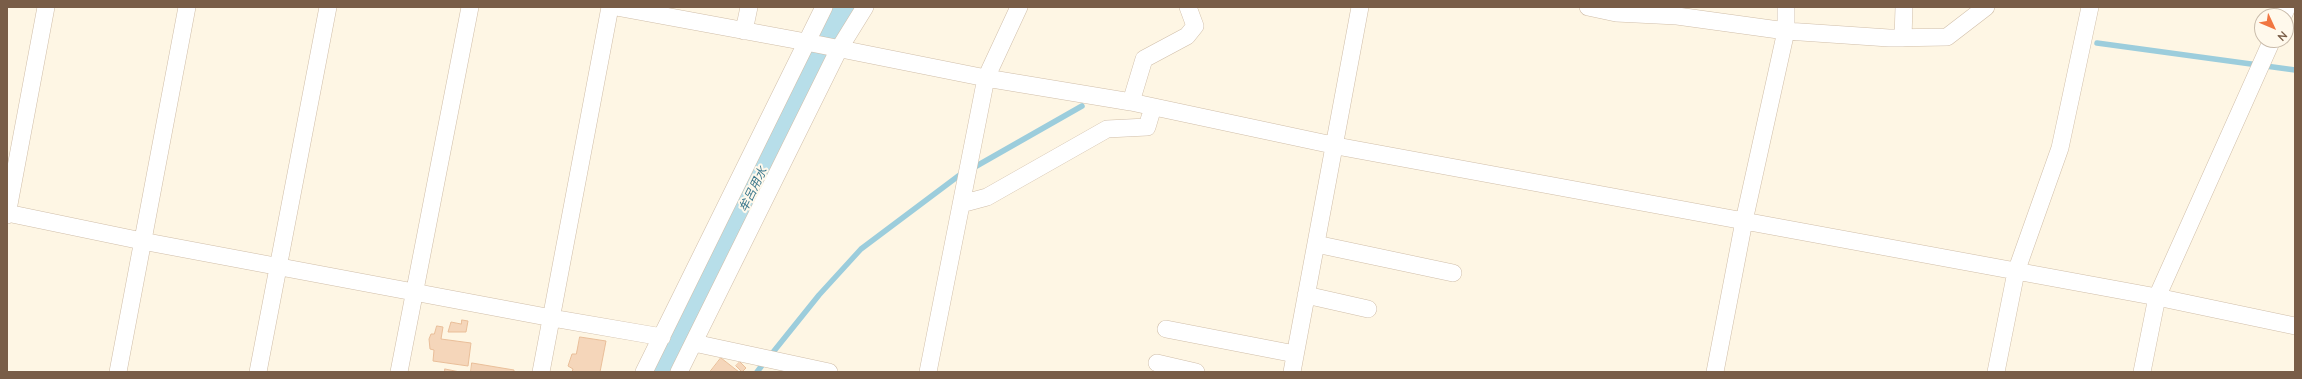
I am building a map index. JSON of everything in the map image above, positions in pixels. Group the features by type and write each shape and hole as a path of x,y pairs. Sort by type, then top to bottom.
{"street":[{"path":"46,7 7,214 279,267 662,337"},
{"path":"118,372 187,7"},
{"path":"258,372 328,7"},
{"path":"399,372 470,7"},
{"path":"541,372 610,7"},
{"path":"616,7 810,43 986,78 1131,102 1334,145 2157,297 2295,326"},
{"path":"744,31 749,7"},
{"path":"644,372 810,43 824,7"},
{"path":"679,372 836,48 865,7"},
{"path":"928,372 986,78 1019,7"},
{"path":"1131,102 1144,59 1187,36 1195,26 1188,7"},
{"path":"1292,372 1360,7"},
{"path":"1588,7 1616,13 1676,12 1786,30 1903,38 1947,37 1986,7"},
{"path":"1715,372 1744,221 1786,30 1786,7"},
{"path":"1903,38 1904,7"},
{"path":"1996,372 2016,272 2060,148 2090,7"},
{"path":"2142,372 2157,297 2268,48"},
{"path":"961,204 987,197 1107,129 1147,127 1153,107"},
{"path":"1316,244 1453,273"},
{"path":"1306,295 1368,309"},
{"path":"1166,328 1295,354"},
{"path":"694,343 812,370 829,372"},
{"path":"1157,363 1196,372"}],"building":[{"path":"462,320 468,321 466,332 448,332 451,322 461,324"},
{"path":"437,326 443,327 441,339 471,343 468,366 433,361 434,350 430,349 429,339 431,334 434,334"},
{"path":"580,337 606,341 600,372 572,372 573,369 568,366 572,354 576,354"},
{"path":"721,358 739,372 710,372"},
{"path":"740,362 746,368 742,372 736,366"},
{"path":"472,363 514,370 514,372 471,372"},
{"path":"445,369 460,372 445,372"}],"waterway":[{"name":"牟呂用水","path":"664,372 844,7"},
{"path":"2097,43 2295,70"},
{"path":"973,168 1082,106"},
{"path":"774,351 819,295 861,249 961,174"},
{"path":"757,372 763,364"}]}
